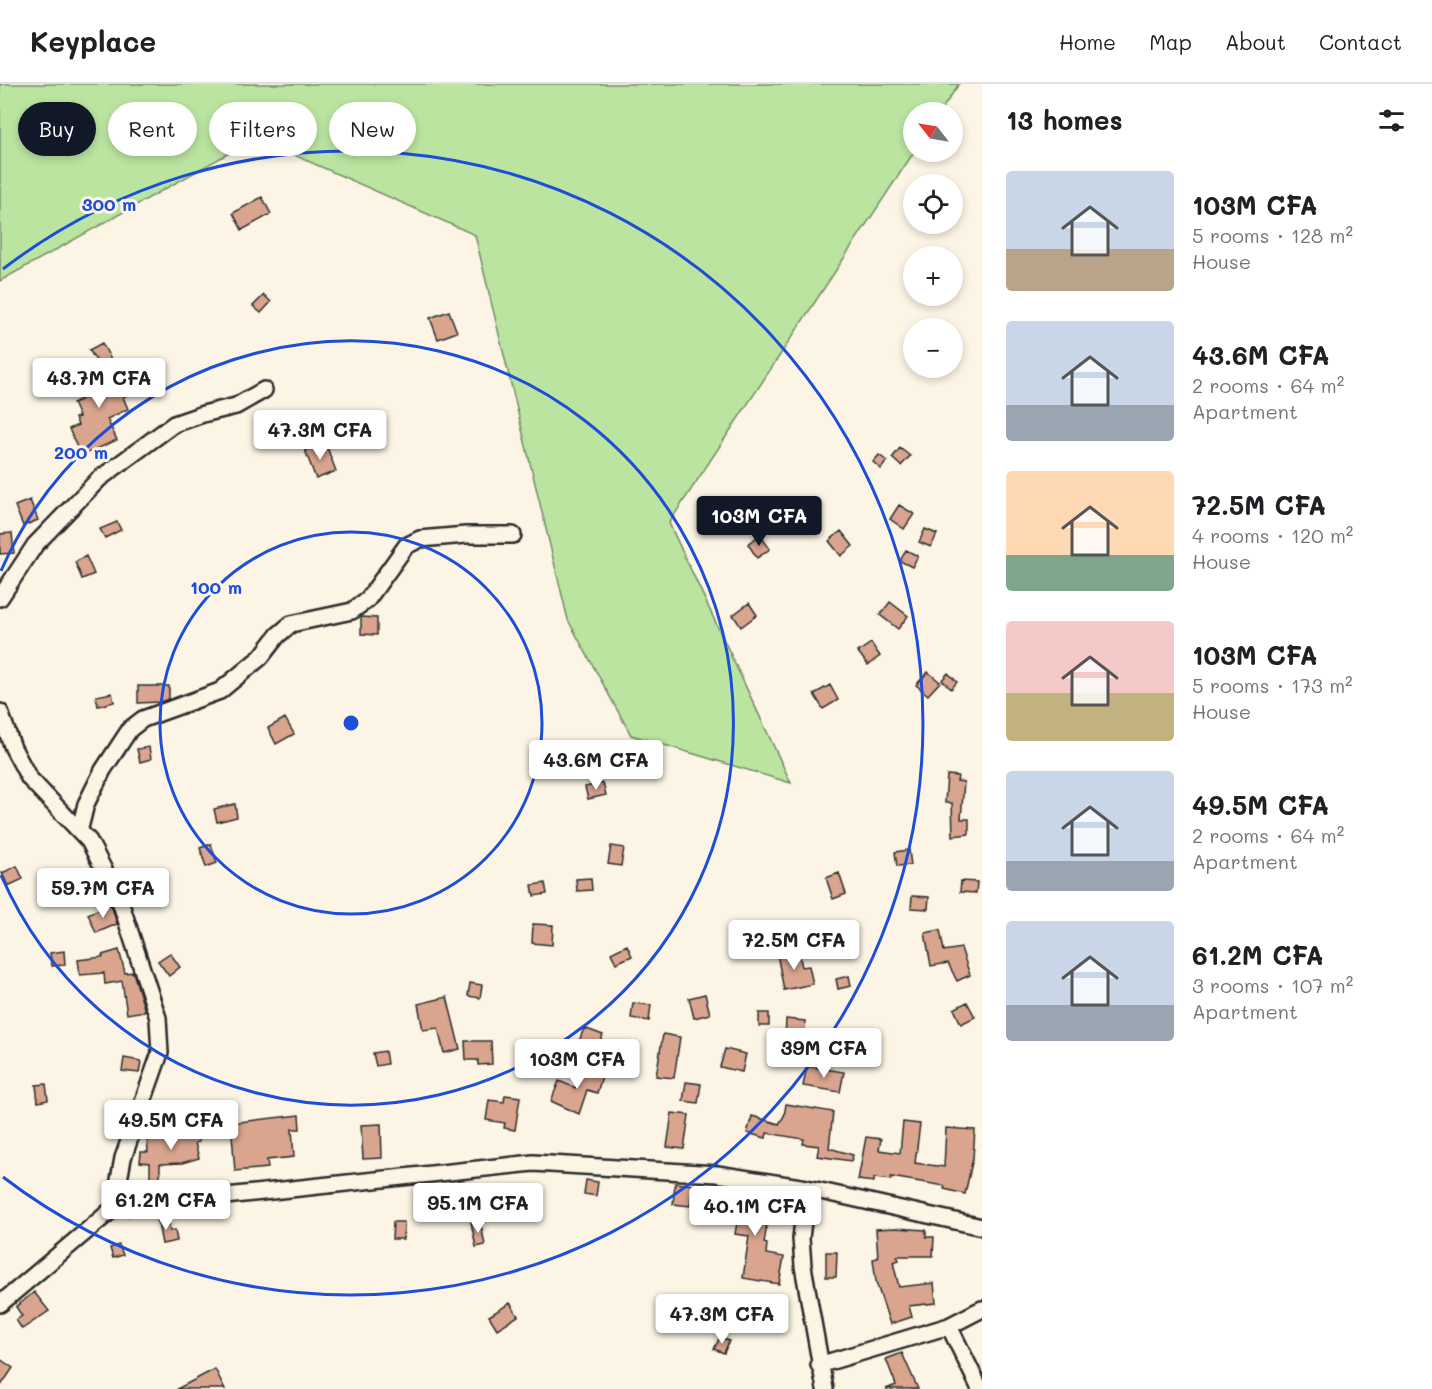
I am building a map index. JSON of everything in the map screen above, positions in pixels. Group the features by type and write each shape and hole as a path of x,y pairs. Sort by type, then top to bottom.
{"street":[{"path":"0,598 35,545 99,479 174,424 236,406 264,390"},
{"path":"80,828 86,804 103,770 130,729 143,719 220,691 261,657 278,635 291,624 352,611 368,598 406,546 420,539 466,535 513,535"},
{"path":"0,712 13,748 29,778 44,796 80,828 90,841 120,901 158,1018 160,1053 123,1158 114,1208"},
{"path":"0,1304 114,1208 533,1163 717,1174 807,1188 982,1227"},
{"path":"807,1188 801,1238 819,1365 825,1389"},
{"path":"819,1365 949,1326 982,1309"},
{"path":"949,1326 980,1389"}],"green space":[{"path":"0,84 959,84 947,102 903,102 903,162 907,162 669,523 791,783 631,735 568,620 475,235 297,156 317,156 317,102 209,102 209,156 224,156 0,281"}],"building":[{"path":"262,197 271,214 242,230 233,213"},
{"path":"264,295 271,302 261,313 253,306"},
{"path":"449,311 457,332 438,339 430,318"},
{"path":"102,343 127,395 123,397 128,409 107,419 117,440 81,456 69,429 78,425 75,418 79,417 73,403 113,385 89,350"},
{"path":"325,442 336,471 316,479 305,450"},
{"path":"900,448 910,456 901,466 892,458"},
{"path":"879,455 887,461 881,469 873,462"},
{"path":"30,500 38,520 23,526 15,506"},
{"path":"899,505 914,514 904,529 890,519"},
{"path":"799,508 811,520 800,530 788,518"},
{"path":"117,522 121,530 105,538 100,529"},
{"path":"925,529 937,534 931,547 919,542"},
{"path":"841,531 853,546 841,556 829,541"},
{"path":"12,533 14,553 0,554 0,534"},
{"path":"760,535 770,549 757,558 748,544"},
{"path":"906,550 918,556 912,567 900,561"},
{"path":"86,556 94,574 82,579 75,562"},
{"path":"890,602 908,616 898,629 880,615"},
{"path":"749,603 757,615 741,627 733,615"},
{"path":"361,617 377,618 377,635 361,634"},
{"path":"871,643 880,656 868,665 858,652"},
{"path":"928,672 940,682 928,695 916,685"},
{"path":"948,673 957,682 951,689 942,680"},
{"path":"830,685 838,700 823,709 814,694"},
{"path":"138,686 169,686 169,699 160,702 138,703"},
{"path":"112,693 114,702 98,706 96,696"},
{"path":"285,718 294,734 276,744 268,728"},
{"path":"149,747 151,759 140,762 137,749"},
{"path":"947,775 958,776 957,781 964,782 961,819 969,819 969,834 953,836 952,803 945,803"},
{"path":"603,783 606,795 588,799 585,787"},
{"path":"235,804 237,817 217,822 214,809"},
{"path":"211,844 217,863 206,867 200,848"},
{"path":"611,846 624,848 621,866 608,864"},
{"path":"909,850 911,865 897,866 895,852"},
{"path":"17,866 23,879 8,886 2,873"},
{"path":"839,873 846,894 833,899 826,878"},
{"path":"591,878 592,890 577,891 576,879"},
{"path":"961,881 977,882 976,893 960,892"},
{"path":"545,883 547,894 534,896 532,885"},
{"path":"912,896 929,897 928,909 911,908"},
{"path":"111,904 117,924 96,933 88,914"},
{"path":"533,924 553,925 552,945 532,943"},
{"path":"940,930 944,951 961,948 970,975 957,981 948,963 931,966 925,933"},
{"path":"627,945 632,956 616,963 611,953"},
{"path":"798,949 802,967 809,966 813,984 784,990 777,954"},
{"path":"119,950 125,973 133,972 145,1011 127,1014 122,981 105,984 104,973 80,975 78,960 103,957 102,955"},
{"path":"64,951 65,965 52,966 50,953"},
{"path":"170,953 180,967 169,976 158,961"},
{"path":"849,976 851,986 838,989 836,979"},
{"path":"470,983 482,985 480,998 468,996"},
{"path":"705,994 710,1014 694,1018 689,998"},
{"path":"447,997 460,1049 444,1053 438,1028 423,1030 418,1004"},
{"path":"967,1002 975,1017 961,1024 954,1009"},
{"path":"633,1003 651,1005 649,1021 631,1018"},
{"path":"759,1013 769,1013 769,1026 759,1026"},
{"path":"786,1019 805,1021 803,1060 784,1059"},
{"path":"584,1028 603,1035 593,1062 574,1055"},
{"path":"663,1034 680,1037 674,1078 656,1076"},
{"path":"465,1041 491,1041 492,1064 478,1065 478,1060 466,1060"},
{"path":"725,1049 746,1054 742,1072 720,1067"},
{"path":"385,1051 387,1064 376,1066 373,1053"},
{"path":"124,1058 141,1061 139,1073 122,1071"},
{"path":"807,1066 844,1072 840,1092 803,1086"},
{"path":"584,1067 603,1073 597,1093 587,1090 579,1114 551,1101 559,1081 576,1088"},
{"path":"686,1082 701,1084 698,1103 683,1101"},
{"path":"46,1084 48,1100 38,1102 36,1085"},
{"path":"505,1095 520,1097 515,1130 504,1128 505,1123 486,1120 489,1100 504,1102"},
{"path":"786,1104 833,1112 829,1148 853,1155 851,1161 817,1156 819,1146 803,1144 804,1139 767,1133 766,1138 747,1133 752,1116 779,1124 784,1116"},
{"path":"672,1113 689,1115 684,1149 667,1147"},
{"path":"299,1115 300,1129 292,1129 294,1157 267,1160 268,1168 235,1171 231,1123"},
{"path":"903,1122 920,1124 915,1163 944,1167 946,1128 975,1130 973,1158 965,1194 944,1189 945,1186 891,1177 891,1180 874,1178 874,1182 858,1180 866,1137 881,1139 879,1150 900,1153"},
{"path":"381,1124 382,1158 363,1159 361,1125"},
{"path":"195,1127 199,1142 195,1143 199,1158 182,1163 160,1164 160,1178 150,1178 150,1163 140,1162 141,1152 148,1152 147,1138 159,1139"},
{"path":"586,1180 598,1182 596,1196 584,1194"},
{"path":"675,1183 693,1185 690,1206 673,1204"},
{"path":"742,1196 771,1199 764,1243 767,1244 766,1254 784,1257 779,1284 743,1278 749,1236 735,1234 738,1216 715,1212 717,1200 741,1203"},
{"path":"167,1216 170,1231 175,1230 177,1241 162,1244 157,1218"},
{"path":"480,1220 485,1245 476,1247 471,1222"},
{"path":"393,1222 404,1222 403,1239 392,1239"},
{"path":"876,1229 926,1230 926,1237 934,1237 933,1256 897,1256 899,1260 893,1262 899,1287 934,1283 936,1303 909,1306 912,1317 890,1324 876,1282 873,1259 878,1258"},
{"path":"119,1245 123,1255 113,1258 110,1248"},
{"path":"826,1252 837,1252 836,1277 826,1277"},
{"path":"34,1292 49,1311 22,1329 16,1320 22,1316 16,1307"},
{"path":"510,1303 518,1316 497,1329 489,1316"},
{"path":"720,1337 729,1341 724,1353 714,1349"},
{"path":"902,1353 918,1389 886,1389 896,1385 886,1359"},
{"path":"0,1359 13,1368 0,1387"},
{"path":"215,1369 225,1389 177,1389"}]}
